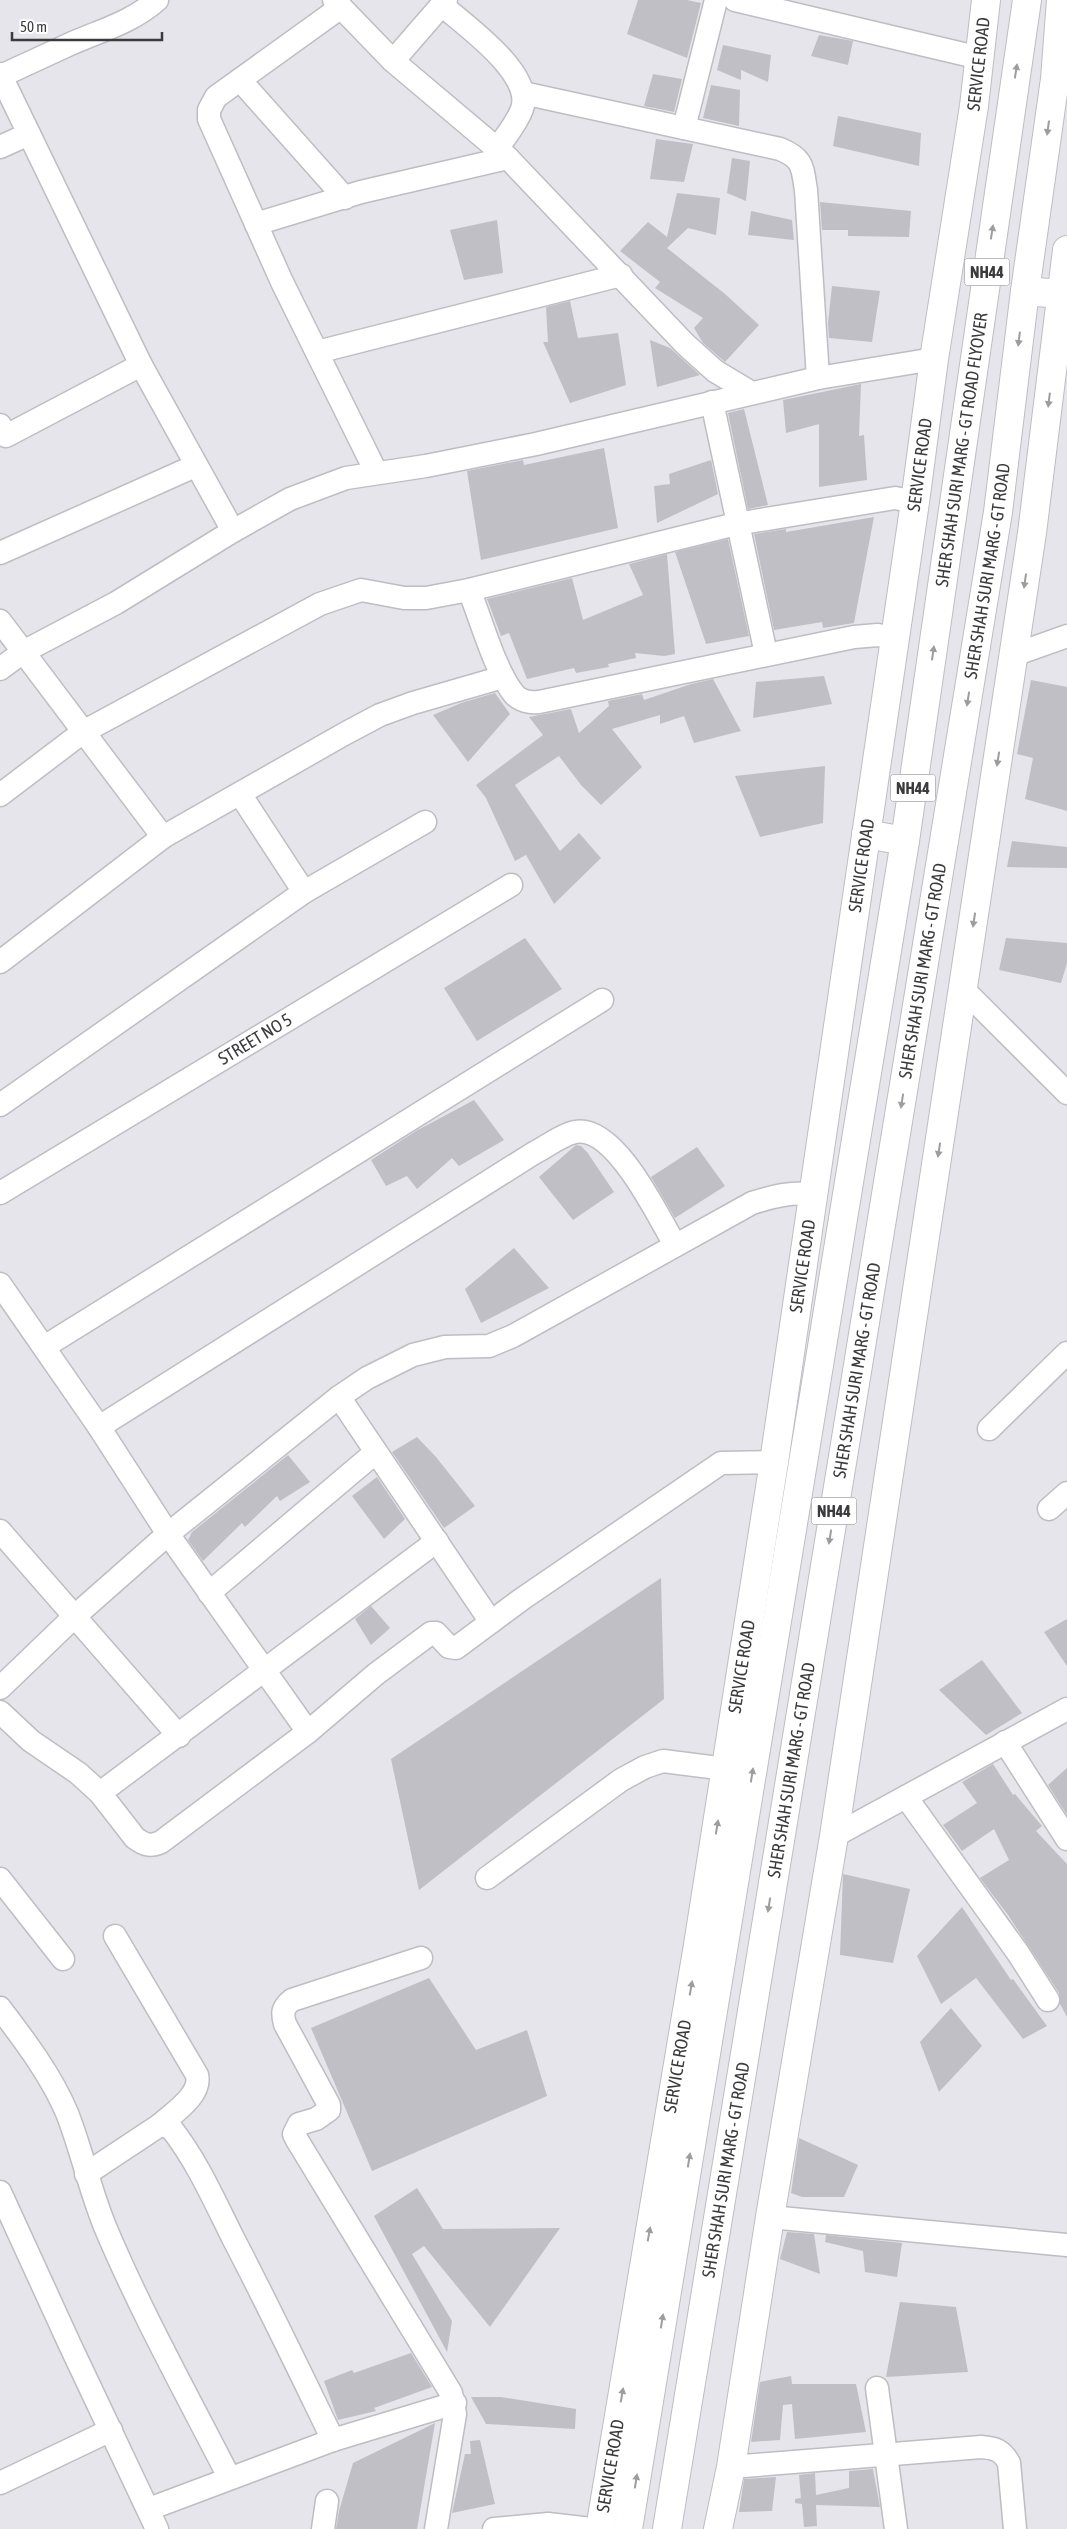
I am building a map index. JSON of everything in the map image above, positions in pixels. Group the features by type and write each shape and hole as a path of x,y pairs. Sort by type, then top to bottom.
{"main road":[{"name":"SERVICE ROAD","path":"600,2529 726,1769 774,1462 916,502 934,359 980,58 986,0"},
{"name":"SHER SHAH SURI MARG - GT ROAD FLYOVER","path":"905,841 1027,0"},
{"name":"NH44","path":"1025,291 1055,79 1060,0"},
{"path":"718,2529 731,2466 770,2217 834,1836 964,990 1061,351 1060,294 1067,250"},
{"path":"1025,291 1060,294"},
{"name":"SHER SHAH SURI MARG - GT ROAD","path":"672,2522 993,542 1025,291"},
{"path":"866,834 905,841"},
{"name":"SHER SHAH SURI MARG - GT ROAD","path":"628,2529 905,841"}],"street":[{"path":"157,0 143,12 119,25 1,75 141,366 233,531"},
{"path":"684,128 716,0"},
{"path":"736,0 980,58"},
{"path":"256,224 502,153 522,110 523,92 510,68 444,3 393,61"},
{"path":"376,472 316,352 256,224 209,119 208,110 216,97 337,4 393,61 502,153 621,275 685,344 715,371 750,392"},
{"path":"240,80 345,198"},
{"path":"523,92 780,150 790,153 801,163 810,232 818,378"},
{"path":"0,147 29,134"},
{"path":"316,352 621,275"},
{"path":"0,669 23,652 116,603 233,531 308,492 346,478 426,466 536,444 750,392 818,378 934,359"},
{"path":"2,434 141,366"},
{"path":"712,402 736,524 766,654"},
{"path":"0,553 196,466"},
{"path":"0,795 83,732 261,634 320,604 345,594 361,590 404,598 426,598 469,590 736,524 895,498 916,502"},
{"path":"469,590 503,677 515,696 529,703 854,636 878,635 895,638"},
{"path":"0,621 163,837"},
{"path":"1014,655 1067,636"},
{"path":"0,962 163,837 380,715 413,702 503,677"},
{"path":"240,794 304,892"},
{"path":"0,1105 304,892 425,822"},
{"name":"STREET NO 5","path":"0,1193 511,885"},
{"path":"964,990 1067,1093"},
{"path":"44,1346 602,1000"},
{"path":"99,1427 534,1153 575,1132 593,1133 614,1150 633,1173 675,1245"},
{"path":"0,1688 75,1616 168,1534 339,1397 367,1378 413,1355 430,1349 489,1346 513,1336 752,1204 776,1195 793,1192 814,1194"},
{"path":"0,1284 99,1427 168,1534 308,1732"},
{"path":"990,1429 1067,1353"},
{"path":"339,1397 491,1622"},
{"path":"210,1593 376,1452"},
{"path":"0,1712 16,1730 78,1773 100,1793 135,1838 142,1843 153,1846 162,1842 308,1732 376,1674 431,1633 436,1633 449,1648 454,1649 721,1463 774,1462"},
{"path":"1049,1509 1067,1493"},
{"path":"100,1793 179,1736 437,1541"},
{"path":"4,1544 75,1616 179,1736"},
{"path":"834,1836 1067,1709"},
{"path":"1005,1742 1067,1839"},
{"path":"487,1878 621,1780 644,1767 663,1761 726,1769"},
{"path":"906,1797 1008,1938 1048,2000"},
{"path":"0,1879 63,1959"},
{"path":"86,2174 160,2125 194,2093 198,2086 197,2075 115,1936"},
{"path":"420,1958 292,2000 284,2006 282,2014 285,2024 329,2105 329,2110 324,2114 299,2124 294,2134 451,2393 455,2403 455,2414 436,2529"},
{"path":"0,2008 28,2044 67,2114 105,2228 144,2312 229,2477"},
{"path":"160,2125 171,2128 186,2147 260,2290 333,2440"},
{"path":"0,2192 155,2524 229,2477 333,2440 455,2403"},
{"path":"770,2217 1067,2245"},
{"path":"877,2388 896,2529"},
{"path":"0,2483 111,2430"},
{"path":"731,2466 887,2452 981,2446 996,2448 1004,2455 1008,2463 1015,2529"},
{"path":"323,2529 327,2501"},
{"path":"494,2529 548,2524 591,2529"}],"building":[{"path":"638,0 687,0 701,3 687,58 627,34"},
{"path":"819,35 853,41 848,65 811,56"},
{"path":"723,45 771,55 768,82 741,70 741,80 717,70"},
{"path":"653,74 682,79 674,112 644,106"},
{"path":"711,85 740,90 739,126 703,118"},
{"path":"838,116 921,133 919,166 833,146"},
{"path":"656,139 693,144 684,182 650,179"},
{"path":"732,158 750,161 746,201 727,193"},
{"path":"677,193 720,198 716,235 688,228 667,248 725,294 759,325 725,362 703,343 694,328 703,318 655,288 660,282 620,251 648,222 667,237"},
{"path":"820,202 911,211 909,237 848,236 848,230 822,230"},
{"path":"751,211 792,220 794,240 748,235"},
{"path":"497,220 503,273 464,280 450,230"},
{"path":"832,286 880,291 872,342 829,338 828,323"},
{"path":"570,301 578,338 618,333 626,385 570,403 543,342 548,342 546,307"},
{"path":"650,340 670,348 700,375 657,387"},
{"path":"861,384 859,436 864,435 867,480 819,487 819,424 786,433 783,400"},
{"path":"744,409 768,505 748,509 728,413"},
{"path":"604,448 618,528 481,560 467,471 523,460 524,465"},
{"path":"711,460 718,494 657,523 654,486 670,484 669,474"},
{"path":"874,517 854,623 823,628 822,622 774,630 754,534 786,529 786,532"},
{"path":"728,539 749,636 706,644 675,552"},
{"path":"667,554 675,654 664,656 635,653 636,658 608,664 609,667 576,673 574,668 527,679 509,633 501,636 487,599 572,578 583,620 643,595 629,564"},
{"path":"824,676 832,704 753,718 756,682"},
{"path":"713,679 741,731 694,743 684,716 660,724 660,715 612,729 642,767 601,805 581,785 559,756 515,785 560,851 579,833 601,858 554,904 526,855 515,861 486,798 476,785 543,735 529,717 571,709 579,733 609,706 608,701 642,694 644,700 691,684"},
{"path":"1031,680 1067,687 1067,811 1025,799 1033,758 1017,754"},
{"path":"495,693 510,714 468,762 433,715 461,703"},
{"path":"825,766 823,823 760,837 735,776"},
{"path":"1012,841 1067,847 1067,868 1007,867"},
{"path":"525,938 562,989 477,1041 444,988"},
{"path":"1006,938 1067,943 1067,963 1061,983 999,970"},
{"path":"474,1100 504,1140 459,1166 452,1158 417,1189 407,1176 386,1186 371,1160 416,1131"},
{"path":"576,1145 581,1146 587,1152 614,1192 573,1220 539,1177"},
{"path":"697,1147 725,1186 675,1218 651,1177"},
{"path":"514,1248 549,1288 481,1323 465,1289"},
{"path":"417,1437 436,1457 475,1506 444,1528 392,1452"},
{"path":"288,1455 310,1482 280,1501 277,1496 245,1527 242,1523 203,1561 188,1540 192,1532"},
{"path":"377,1477 405,1519 384,1539 352,1496"},
{"path":"661,1578 664,1699 419,1890 391,1759"},
{"path":"371,1606 390,1628 371,1645 355,1619"},
{"path":"1067,1619 1067,1666 1044,1632"},
{"path":"982,1660 1022,1713 986,1735 939,1690"},
{"path":"993,1764 1013,1795 1015,1794 1042,1826 1036,1831 1067,1864 1067,2017 1060,2004 1059,1993 1008,1915 980,1878 1009,1860 994,1829 962,1851 943,1825 977,1803 962,1782"},
{"path":"1067,1768 1067,1815 1048,1785"},
{"path":"843,1874 910,1889 893,1963 840,1955"},
{"path":"962,1907 1011,1980 1013,1979 1047,2026 1023,2039 976,1978 941,2004 917,1956"},
{"path":"429,1978 476,2050 527,2030 547,2096 372,2171 311,2028"},
{"path":"951,2008 982,2046 939,2092 920,2042"},
{"path":"799,2138 858,2165 844,2197 802,2197 791,2193"},
{"path":"417,2188 443,2229 560,2228 490,2327 424,2246 412,2254 452,2321 447,2352 374,2216"},
{"path":"787,2232 814,2234 820,2274 780,2259"},
{"path":"826,2235 902,2243 897,2277 865,2272 863,2251 825,2242"},
{"path":"900,2302 956,2307 968,2372 886,2377"},
{"path":"411,2353 432,2387 374,2408 376,2411 338,2420 324,2381 352,2370 354,2373"},
{"path":"791,2376 792,2384 856,2384 866,2432 795,2439 792,2404 783,2405 780,2440 751,2442 760,2382"},
{"path":"471,2397 501,2397 576,2409 575,2429 486,2424"},
{"path":"435,2423 417,2529 336,2529 339,2511 353,2463"},
{"path":"480,2440 495,2504 452,2513 465,2454 471,2454 470,2441"},
{"path":"873,2469 880,2507 816,2505 817,2526 804,2527 802,2504 795,2503 795,2499 801,2498 799,2475 815,2473 816,2495 849,2488 849,2471"},
{"path":"776,2477 772,2511 739,2512 744,2479"}]}
